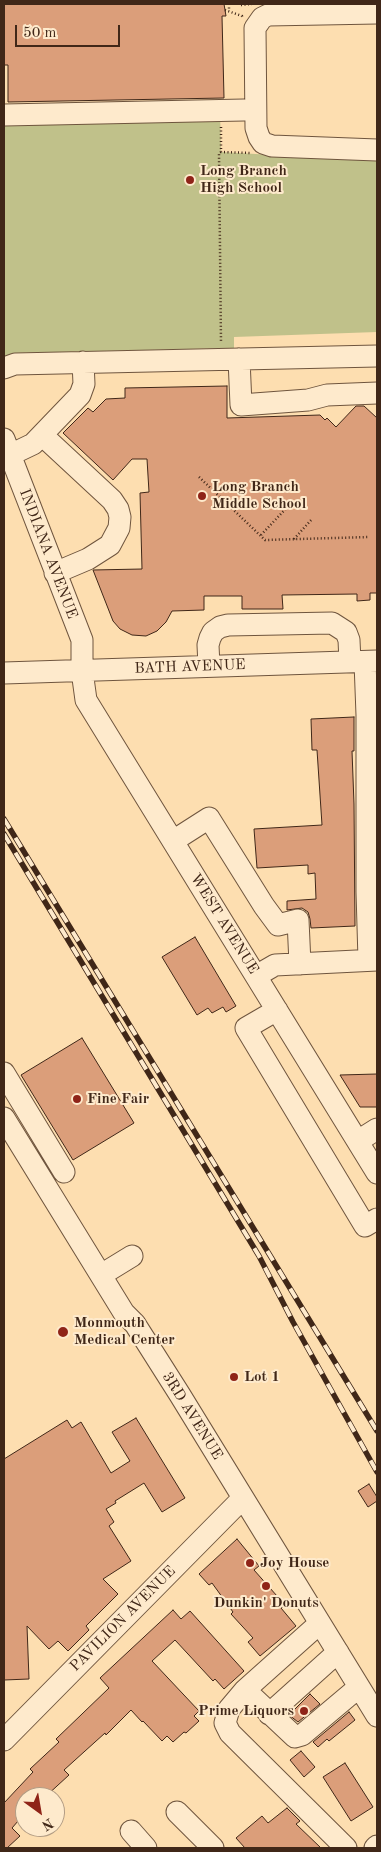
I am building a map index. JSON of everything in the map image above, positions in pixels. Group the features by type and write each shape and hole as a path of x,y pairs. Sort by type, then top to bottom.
{"street":[{"path":"373,150 272,146 263,143 250,110 255,28 262,18 275,14 377,12"},
{"path":"4,115 250,110"},
{"path":"4,368 14,364 230,354 377,356"},
{"path":"230,354 241,404 308,400 327,395 377,393"},
{"path":"7,447 29,448 80,395 84,384 84,362"},
{"path":"42,435 112,500 118,509 120,518 119,528 110,545 92,557 55,573"},
{"name":"INDIANA AVENUE","path":"7,447 82,640 82,671"},
{"path":"209,666 208,645 210,638 213,632 220,627 228,625 332,623 346,632 349,640 364,662 368,715 367,892 373,960 275,965 256,976"},
{"name":"BATH AVENUE","path":"4,673 364,662"},
{"name":"WEST AVENUE","path":"82,671 86,700 377,1173"},
{"path":"172,841 210,818 278,926 298,920 300,964"},
{"path":"276,1010 246,1028 365,1226 377,1219"},
{"path":"4,1073 72,1170 42,1180"},
{"name":"3RD AVENUE","path":"4,1118 10,1142 42,1180 124,1313 135,1324 377,1716"},
{"path":"358,1141 377,1129"},
{"path":"101,1275 132,1256"},
{"name":"PAVILION AVENUE","path":"4,1740 243,1498"},
{"path":"320,1623 245,1690 229,1709 225,1723 230,1734 346,1848"},
{"path":"269,1714 338,1652"},
{"path":"245,1690 295,1737 302,1735 359,1687"},
{"path":"177,1812 213,1848"},
{"path":"131,1831 146,1848"}],"path":[{"path":"229,4 229,11"},
{"path":"241,4 242,24"},
{"path":"225,10 242,16"},
{"path":"220,110 221,152 219,153 219,162 230,354"},
{"path":"221,152 252,154"},
{"path":"199,477 265,540 369,537"},
{"path":"261,535 294,500"},
{"path":"294,539 312,519"}],"green space":[{"path":"220,110 221,152 377,161 377,332 234,337 234,348 13,353 4,357 4,115"}],"building":[{"path":"4,4 224,4 226,16 222,16 224,98 8,102 8,65 4,65"},
{"name":"Long Branch Middle School","path":"227,386 227,418 320,415 325,420 327,418 336,427 356,406 364,406 377,418 377,593 370,593 370,600 357,601 357,594 282,595 283,609 242,609 242,596 204,596 204,610 172,611 166,622 157,631 146,636 132,635 120,629 113,621 93,570 142,569 140,493 149,492 147,459 132,459 113,480 63,433 88,408 93,412 106,399 125,398 125,388"},
{"path":"354,717 354,751 352,751 355,926 311,928 308,912 302,908 287,910 287,901 316,899 315,873 308,874 308,865 257,868 254,829 322,825 317,750 312,750 311,719"},
{"path":"195,937 236,1006 226,1012 223,1007 212,1013 208,1008 197,1015 162,957"},
{"name":"Fine Fair","path":"82,1038 134,1123 73,1160 21,1075"},
{"path":"377,1074 377,1107 360,1107 340,1075"},
{"path":"136,1418 185,1498 162,1512 144,1483 115,1501 116,1503 106,1509 114,1522 109,1526 131,1561 103,1579 118,1594 86,1626 89,1630 68,1651 58,1641 49,1649 27,1626 29,1679 4,1680 4,1459 67,1420 72,1428 81,1422 111,1473 130,1461 112,1432"},
{"path":"369,1484 377,1497 377,1501 368,1507 358,1491"},
{"path":"237,1539 259,1566 254,1570 285,1605 281,1608 296,1626 260,1656 248,1642 253,1638 231,1614 233,1612 212,1583 209,1585 199,1574"},
{"path":"173,1610 181,1619 190,1611 244,1671 224,1689 215,1679 213,1681 175,1640 152,1661 199,1711 194,1716 199,1721 173,1742 167,1736 162,1741 131,1710 106,1735 105,1733 64,1770 69,1775 56,1787 19,1787 33,1772 30,1769 59,1742 56,1739 109,1688 100,1678"},
{"name":"Prime Liquors","path":"310,1694 320,1704 298,1722 289,1715"},
{"path":"349,1712 355,1720 329,1741 327,1739 318,1747 313,1742"},
{"path":"301,1751 315,1767 304,1777 290,1760"},
{"path":"345,1763 373,1807 351,1821 323,1777"},
{"path":"15,1791 15,1825 12,1828 15,1831 15,1837 19,1837 7,1848 4,1848 4,1803"},
{"path":"287,1808 300,1821 296,1824 321,1848 245,1848 236,1838 262,1816 268,1823"}],"railway":[{"path":"4,819 377,1431"},
{"path":"4,834 259,1256 293,1322 377,1472"}],"place":[{"name":"Long Branch High School","path":"190,180"},
{"name":"Long Branch Middle School","path":"202,496"},
{"name":"Fine Fair","path":"77,1099"},
{"name":"Monmouth Medical Center","path":"63,1332"},
{"name":"Lot 1","path":"234,1377"},
{"name":"Joy House","path":"250,1563"},
{"name":"Dunkin' Donuts","path":"266,1586"},
{"name":"Prime Liquors","path":"304,1711"}]}
